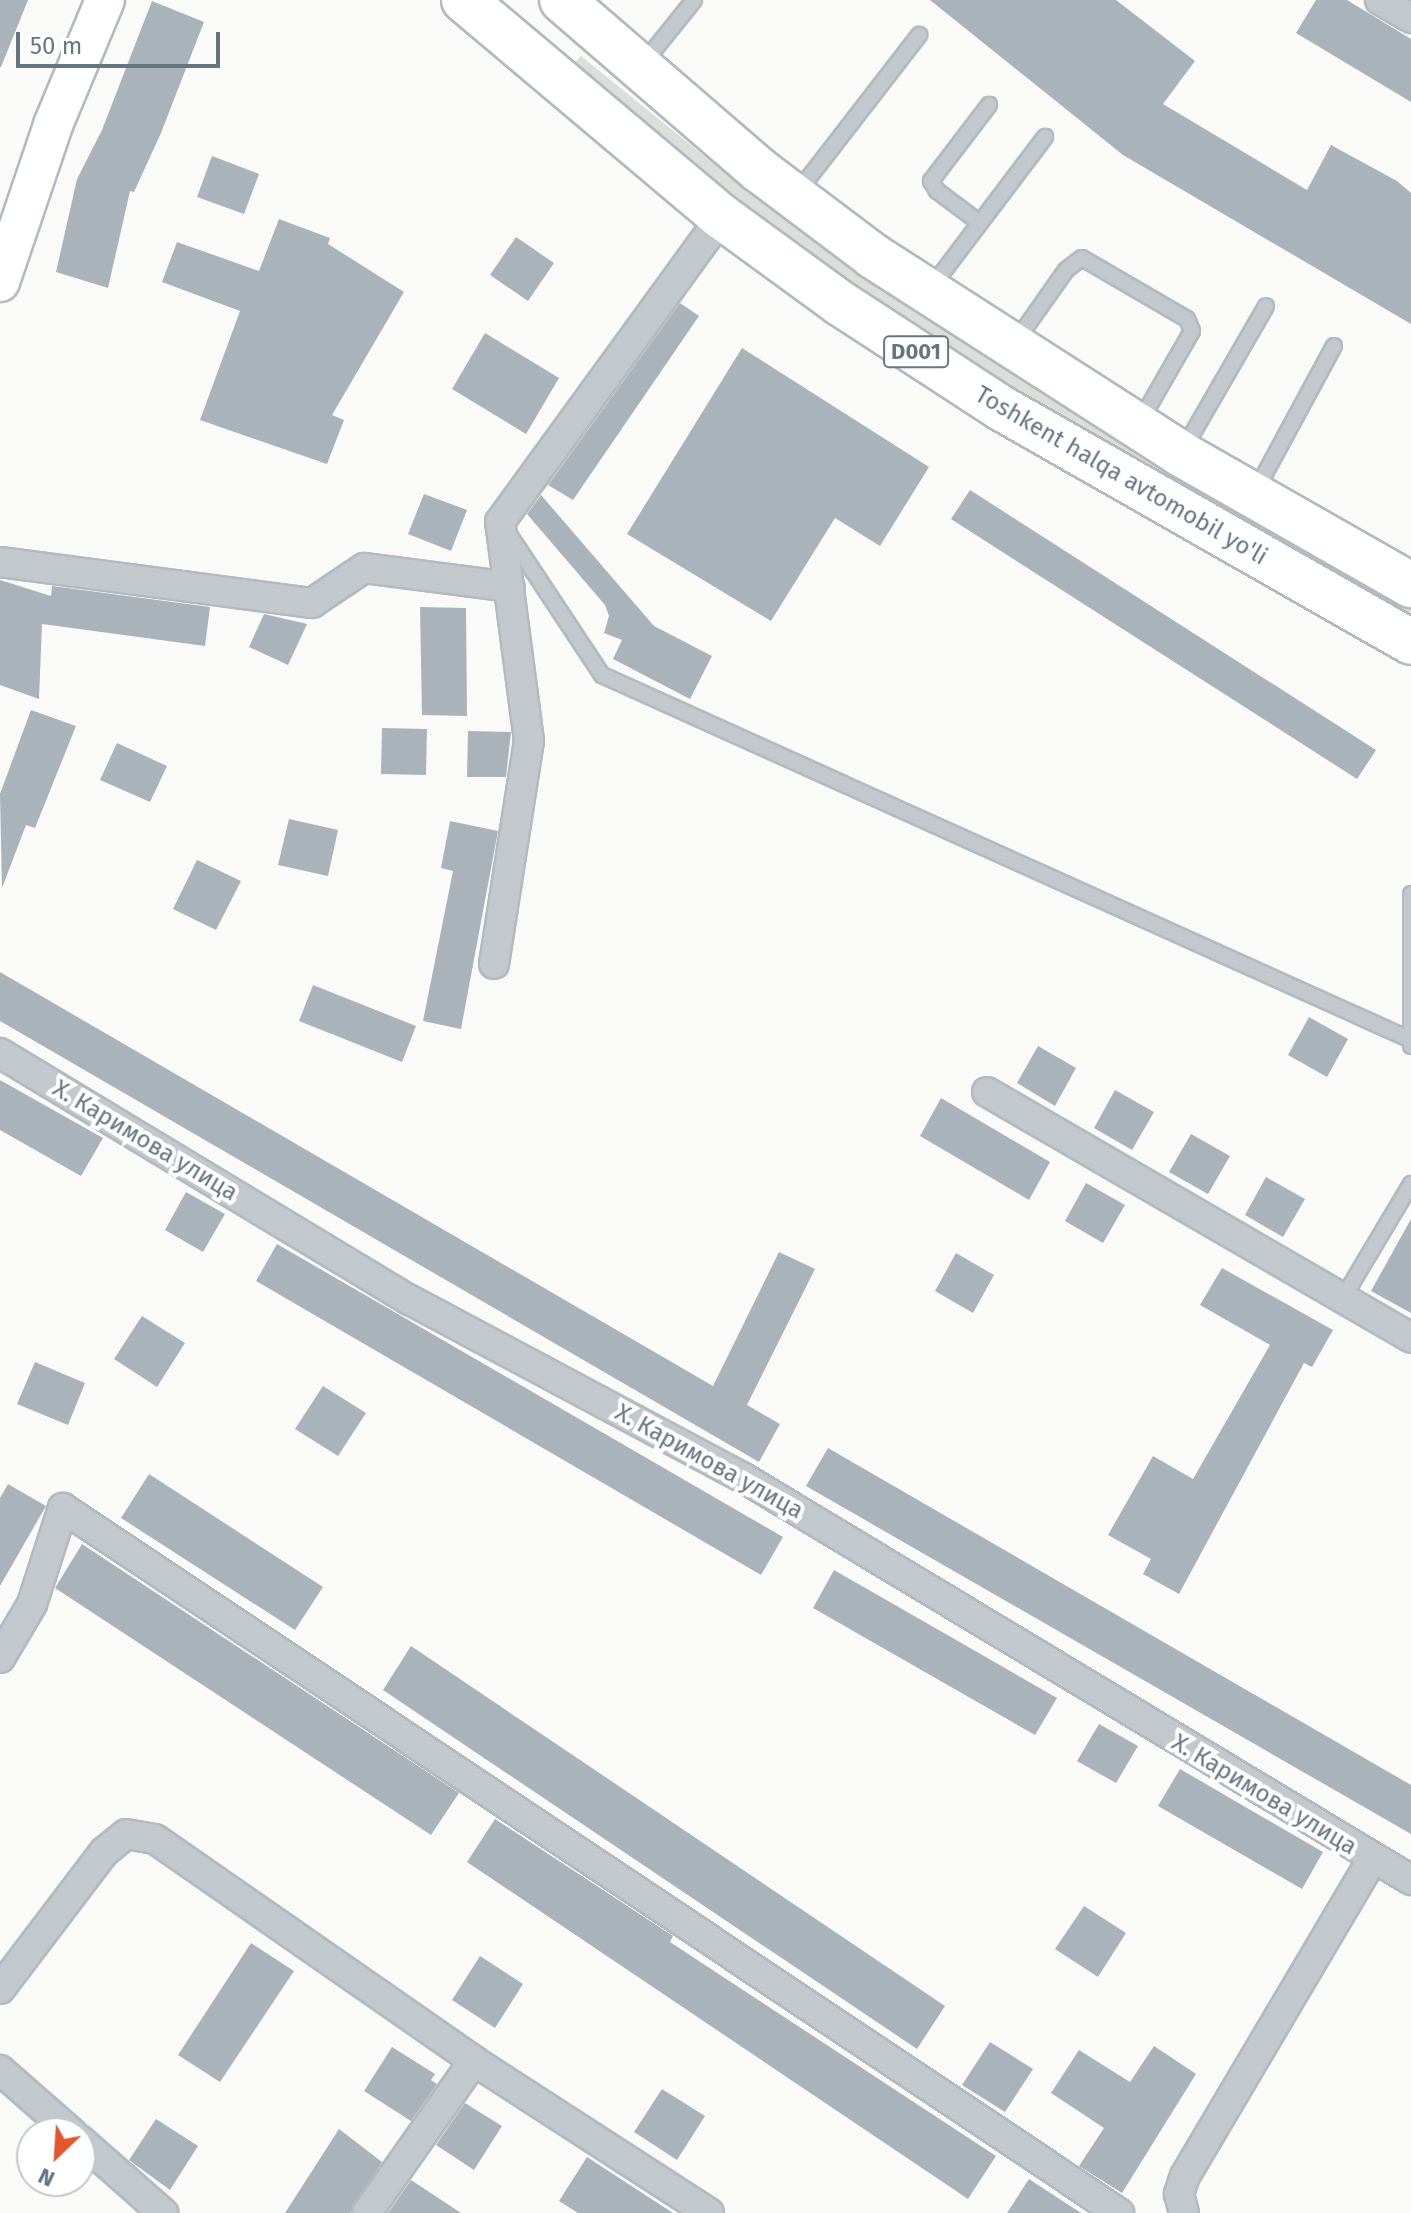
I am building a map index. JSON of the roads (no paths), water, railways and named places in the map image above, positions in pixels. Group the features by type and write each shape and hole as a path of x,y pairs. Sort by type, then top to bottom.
{"highway":[{"name":"Toshkent halqa avtomobil yo'li","path":"464,0 722,217 840,303 1001,408 1411,642"},
{"name":"Toshkent halqa avtomobil yo'li","path":"578,6 640,68 794,196 928,293 1181,454 1253,496 1409,578"},
{"path":"523,50 578,6"}],"street":[{"path":"0,282 53,125 105,0"},
{"path":"1380,0 1411,18"},
{"path":"494,964 529,741 500,522 722,217"},
{"path":"0,562 312,603 364,568 510,587"},
{"name":"Х. Каримова улица","path":"0,1053 410,1300 742,1477 1372,1860 1411,1880"},
{"path":"987,1092 1411,1338"},
{"path":"0,1658 32,1604 63,1508 1119,2213"},
{"path":"0,1989 104,1852 126,1834 155,1839 474,2061 709,2213"},
{"path":"1181,2212 1185,2176 1372,1860"},
{"path":"367,2213 474,2061"},
{"path":"0,2070 54,2117"},
{"path":"96,2154 163,2213"}],"lane":[{"path":"640,68 694,0"},
{"path":"794,196 919,35"},
{"path":"980,223 937,191 931,181 989,105"},
{"path":"928,293 1045,137"},
{"path":"1011,348 1066,270 1082,258 1187,319 1192,331 1136,427"},
{"path":"1181,454 1266,306"},
{"path":"1253,496 1334,346"},
{"path":"500,522 602,675 1410,1043 1411,894"},
{"path":"1343,1298 1411,1184"}]}
